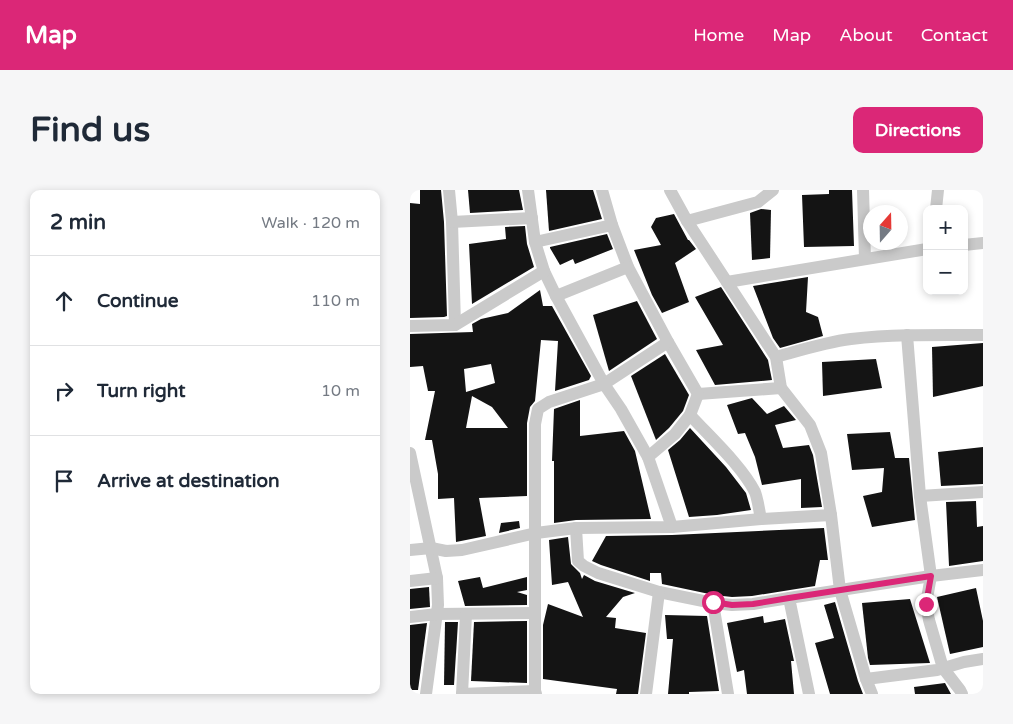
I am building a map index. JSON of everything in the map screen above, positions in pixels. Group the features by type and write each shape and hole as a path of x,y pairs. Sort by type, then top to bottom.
{"street":[{"path":"449,190 452,222 455,324"},
{"path":"528,190 535,242 544,271 604,384 625,414 648,458 672,527"},
{"path":"602,190 612,225 628,267 698,394"},
{"path":"670,190 687,221 776,357 780,388 810,425 821,453 840,590 872,694"},
{"path":"687,221 758,202 773,190"},
{"path":"863,190 865,259"},
{"path":"936,205 938,190"},
{"path":"452,222 532,218"},
{"path":"535,242 612,225"},
{"path":"968,245 983,243"},
{"path":"727,282 923,250"},
{"path":"556,296 628,267"},
{"path":"410,326 455,324 544,271"},
{"path":"776,357 850,339 907,335 983,335"},
{"path":"907,335 920,496 931,576 926,604 943,668 962,694"},
{"path":"466,615 462,694 535,692 535,424 538,408 549,402 604,384 668,342"},
{"path":"698,394 780,388"},
{"path":"648,458 674,434 690,415 698,394"},
{"path":"690,415 738,467 747,480 756,494 761,519"},
{"path":"410,453 416,504 431,548 437,578 438,605 426,694"},
{"path":"920,496 983,492"},
{"path":"410,550 431,548 446,551 462,550 536,533 576,528 672,527 831,515"},
{"path":"576,528 578,561 598,573 659,592 732,605 753,604 931,576 983,570"},
{"path":"410,581 437,578"},
{"path":"646,694 659,592"},
{"path":"789,598 809,694"},
{"path":"713,602 728,694"},
{"path":"410,617 437,614 535,613"},
{"path":"866,679 943,668 983,659"}],"building":[{"path":"420,190 441,190 447,316 444,317 410,318 410,203 420,204"},
{"path":"468,190 519,190 523,210 470,213"},
{"path":"546,190 593,190 602,219 549,231"},
{"path":"829,190 852,190 854,246 804,247 802,195 829,194"},
{"path":"761,209 771,210 770,258 752,260 750,213"},
{"path":"674,214 688,240 696,249 675,263 689,302 662,313 652,295 634,250 661,245 651,227 656,218"},
{"path":"525,226 527,244 534,267 472,304 469,244 506,239 505,227"},
{"path":"607,234 613,249 575,264 573,259 560,265 550,248 550,247"},
{"path":"808,277 806,312 818,317 823,336 780,348 773,338 753,286"},
{"path":"721,287 768,360 772,380 715,385 696,350 723,345 695,297"},
{"path":"540,290 543,306 552,306 591,376 589,380 555,391 558,341 541,340 535,401 530,407 527,423 527,496 479,498 486,536 456,542 454,498 438,499 438,474 432,440 425,440 435,391 428,391 423,366 410,367 410,334 473,332 472,324 481,319 508,313","holes":["491,364 495,383 466,392 464,369","472,396 492,407 508,428 466,428"]},
{"path":"637,301 657,339 609,371 593,315"},
{"path":"983,343 983,386 933,397 932,347"},
{"path":"665,354 689,395 683,411 656,440 631,376"},
{"path":"876,359 882,388 823,396 822,362"},
{"path":"752,398 767,414 784,406 796,420 775,425 783,448 809,445 813,455 822,507 801,508 801,479 762,485 755,457 745,433 738,434 727,405"},
{"path":"580,400 580,436 624,431 635,451 651,519 576,520 554,523 554,461 552,461 554,409"},
{"path":"690,428 726,467 746,493 751,510 689,517 668,450"},
{"path":"890,432 895,458 909,458 915,520 872,527 863,496 882,492 884,468 852,470 847,434"},
{"path":"983,447 983,484 941,486 938,452"},
{"path":"976,501 977,527 983,526 983,561 949,566 946,502"},
{"path":"519,521 520,528 499,533 501,523"},
{"path":"824,528 828,560 820,560 815,586 752,596 732,597 714,595 662,584 661,573 650,573 650,581 592,561 606,536"},
{"path":"568,537 571,564 580,573 582,579 584,575 595,581 635,593 623,597 606,617 616,618 615,628 646,633 638,694 616,694 617,689 543,679 543,625 548,604 583,617 568,582 552,585 549,540"},
{"path":"480,577 483,588 527,577 527,590 517,592 527,595 527,605 465,606 458,581"},
{"path":"429,587 430,607 410,609 410,589"},
{"path":"976,588 983,621 983,647 950,654 937,597"},
{"path":"910,599 930,663 870,665 862,603"},
{"path":"835,602 863,694 830,694 815,643 834,638 824,605"},
{"path":"665,615 707,616 719,691 668,694 673,639 667,639"},
{"path":"763,616 764,623 785,619 794,661 791,661 794,694 747,694 744,670 737,672 727,623"},
{"path":"527,621 527,683 471,681 474,622"},
{"path":"445,622 458,622 454,685 444,685"},
{"path":"427,623 418,690 410,690 410,625"},
{"path":"945,683 951,694 915,694 914,687"}],"route":[{"path":"713,602 732,605 753,604 931,576 926,604"}]}
